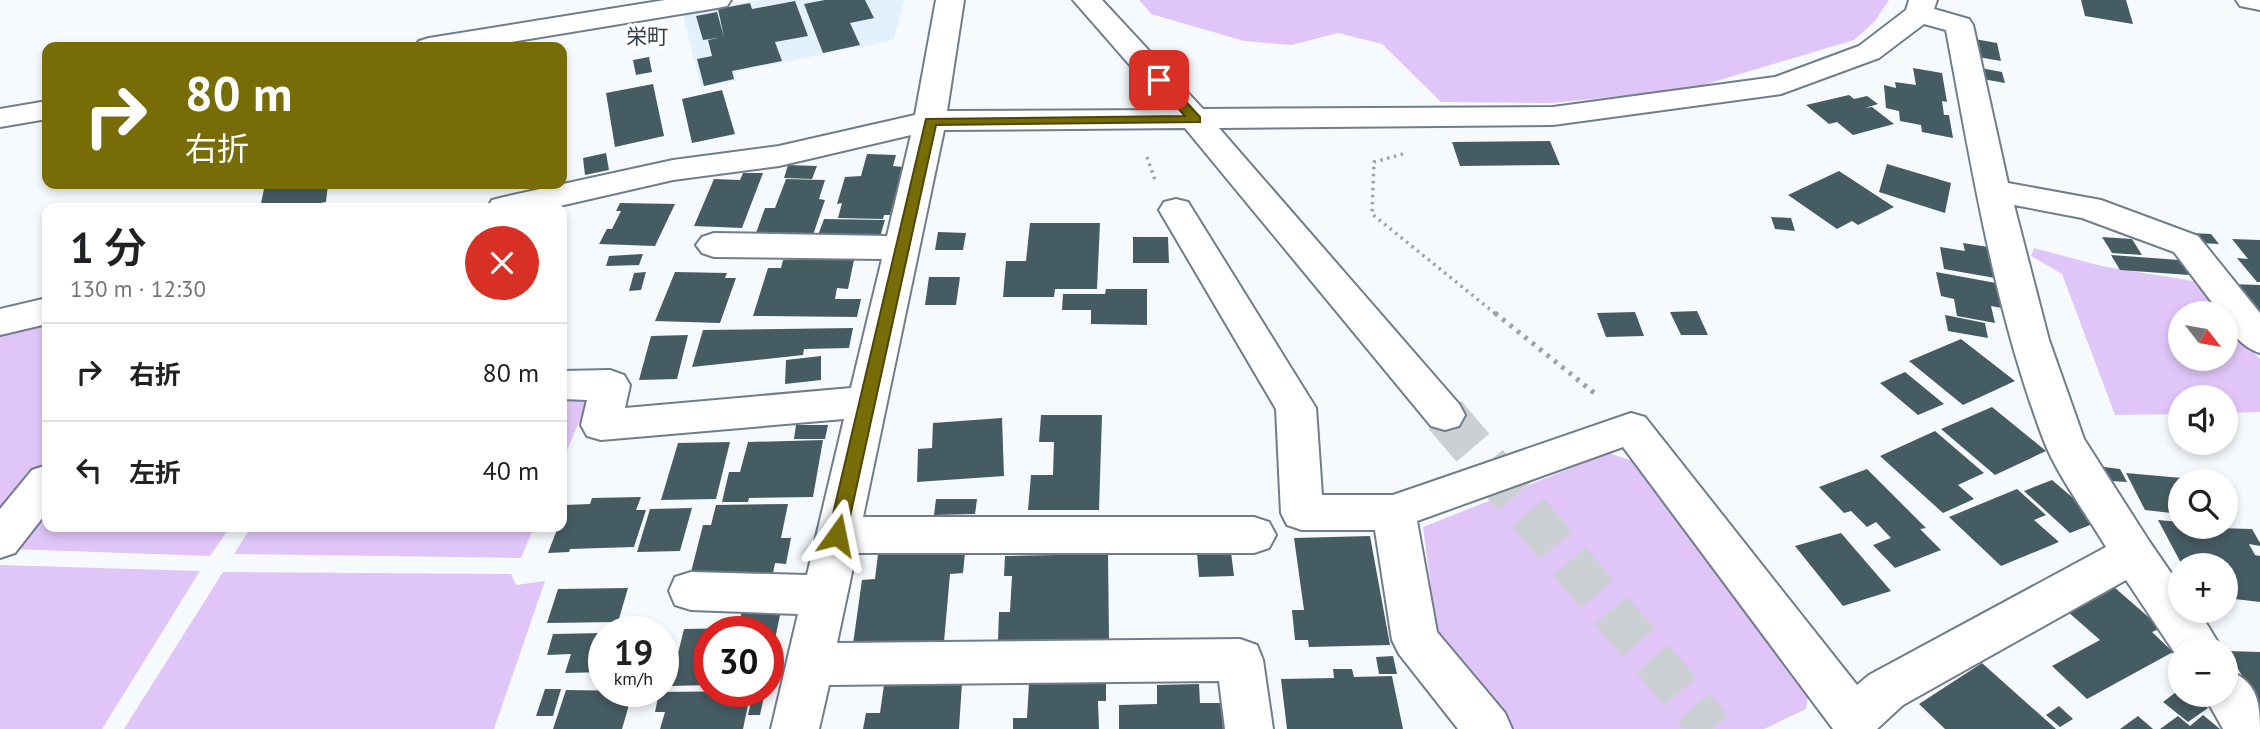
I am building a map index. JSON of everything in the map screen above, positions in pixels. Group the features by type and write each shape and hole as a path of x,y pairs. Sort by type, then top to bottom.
{"street":[{"path":"460,42 718,0"},
{"path":"795,729 930,121 950,0"},
{"path":"1087,0 1195,120 1444,415"},
{"path":"2250,0 2260,2"},
{"path":"525,203 673,170 779,156 930,121 1553,116 1780,85 1869,52 1921,7 1959,25 1993,191 2030,340 2065,443 2133,554 2191,637"},
{"path":"0,117 42,111"},
{"path":"1993,191 2089,208 2186,244 2260,339"},
{"path":"1176,210 1296,408 1302,513 1394,512 1631,428 1850,725 1886,690 2133,554"},
{"path":"714,245 901,248"},
{"path":"0,322 42,313"},
{"path":"567,385 610,385 601,425 866,402"},
{"path":"0,540 42,488"},
{"path":"1394,512 1415,640 1488,729"},
{"path":"837,535 1254,535"},
{"path":"691,591 824,594"},
{"path":"809,664 1240,660 1249,729"},
{"path":"2236,707 2249,729"}],"path":[{"path":"1413,152 1374,162 1372,215 1603,401 1631,428"},
{"path":"1147,157 1152,176"}],"shaded area":[{"path":"761,0 905,0 893,40 735,72 736,81 701,87 682,11"},
{"path":"1139,0 1889,0 1875,21 1854,40 1690,89 1552,103 1441,102 1382,44 1338,33 1291,45 1244,41 1151,14"},
{"path":"2034,248 2101,266 2193,281 2210,301 2168,301 2168,371 2238,371 2238,334 2260,359 2260,412 2238,413 2238,385 2168,385 2168,414 2115,415 2062,274 2031,256"},
{"path":"42,320 42,464 0,517 0,330"},
{"path":"567,399 589,399 567,450"},
{"path":"1609,453 1638,463 1809,690 1806,709 1764,729 1514,729 1437,634 1423,527"},
{"path":"42,508 42,532 227,532 210,556 11,549"},
{"path":"248,532 532,532 521,558 234,554"},
{"path":"0,565 200,571 102,729 0,729"},
{"path":"223,572 511,574 516,585 545,581 494,729 124,729"}],"building":[{"path":"825,0 865,0 874,18 850,23 860,45 823,53 804,4"},
{"path":"2081,0 2126,0 2133,24 2085,16"},
{"path":"795,1 808,36 775,42 782,61 732,71 734,79 704,86 697,59 712,56 708,40 718,38 703,40 696,16 717,12 724,37 718,9 750,3 752,9"},
{"path":"1969,38 1997,43 2001,61 1972,56"},
{"path":"649,57 652,72 636,75 633,60"},
{"path":"1975,67 2002,72 2005,83 1977,78"},
{"path":"1913,68 1942,73 1947,102 1942,101 1944,115 1949,115 1953,138 1922,132 1921,125 1900,121 1899,111 1886,108 1884,85 1896,88 1895,82 1916,85"},
{"path":"653,84 664,136 615,147 606,93"},
{"path":"722,90 735,134 692,143 682,99"},
{"path":"1849,95 1854,99 1867,96 1878,104 1865,108 1872,107 1894,124 1853,135 1837,122 1829,124 1806,105"},
{"path":"1550,141 1560,165 1460,166 1452,142"},
{"path":"606,153 609,170 585,175 583,158"},
{"path":"867,154 896,155 893,166 903,167 890,215 884,215 883,219 838,218 842,203 837,204 845,177 861,176"},
{"path":"1887,164 1951,183 1945,213 1879,192"},
{"path":"788,165 817,166 812,179 784,178"},
{"path":"1839,171 1894,207 1858,225 1852,221 1837,229 1788,195"},
{"path":"743,173 763,173 742,228 694,226 714,179 740,180"},
{"path":"786,179 825,180 819,199 825,200 813,235 756,233 765,208 775,208"},
{"path":"264,189 327,189 326,202 261,203"},
{"path":"620,203 675,204 655,246 599,244 607,229 612,229 621,211 616,211"},
{"path":"1771,217 1791,218 1795,231 1775,229"},
{"path":"824,219 885,220 879,240 817,238"},
{"path":"1030,223 1100,223 1097,289 1055,289 1054,297 1003,297 1006,261 1026,261"},
{"path":"938,232 966,233 963,250 935,250"},
{"path":"2190,233 2211,234 2219,244 2198,243"},
{"path":"1133,237 1168,237 1169,263 1133,263"},
{"path":"2102,237 2132,239 2142,255 2112,253"},
{"path":"2232,239 2260,240 2260,282 2257,282 2237,258 2248,259"},
{"path":"1963,243 1988,247 1995,278 1944,269 1940,247 1965,251"},
{"path":"643,254 639,265 606,266 609,256"},
{"path":"2111,255 2179,260 2189,275 2120,270"},
{"path":"783,260 854,260 848,289 837,288 835,299 861,299 857,317 753,316 768,268 781,268"},
{"path":"646,272 641,290 629,291 634,273"},
{"path":"675,272 727,273 725,278 736,278 720,323 655,321"},
{"path":"1936,272 1996,283 2002,308 1991,306 1995,323 1957,316 1954,299 1941,296"},
{"path":"929,277 960,277 956,305 925,305"},
{"path":"2230,284 2260,285 2260,319"},
{"path":"1106,289 1147,289 1147,325 1091,324 1091,310 1062,310 1063,294 1105,294"},
{"path":"1697,311 1708,335 1681,335 1670,312"},
{"path":"1635,312 1644,336 1606,337 1597,313"},
{"path":"1945,315 1985,323 1988,338 1948,331"},
{"path":"853,328 849,348 804,349 803,355 692,367 703,330"},
{"path":"688,335 677,379 639,380 651,336"},
{"path":"1961,339 2015,381 1963,405 1909,361"},
{"path":"821,356 821,380 785,384 786,360"},
{"path":"1905,372 1944,404 1918,415 1880,383"},
{"path":"1992,407 2046,451 1995,475 1941,429"},
{"path":"1041,415 1102,415 1099,510 1028,510 1031,475 1053,475 1054,442 1039,442"},
{"path":"1002,418 1004,476 917,482 918,449 932,448 933,423"},
{"path":"796,425 828,425 825,439 794,439"},
{"path":"1935,431 1984,473 1958,485 1974,499 1943,513 1880,456"},
{"path":"823,440 813,497 749,498 748,502 722,502 729,472 740,472 748,442"},
{"path":"730,442 716,499 661,500 678,443"},
{"path":"2104,467 2120,469 2127,482 2111,481"},
{"path":"1867,469 1926,528 1920,529 1941,550 1895,568 1873,545 1891,538 1876,522 1867,527 1851,511 1844,513 1819,487"},
{"path":"2126,473 2168,477 2168,513 2145,510"},
{"path":"2052,480 2100,521 2070,533 2024,491"},
{"path":"2017,489 2046,515 2034,520 2059,542 2001,566 1949,517"},
{"path":"641,497 636,510 646,510 634,547 570,549 569,552 548,553 556,532 567,532 567,505 590,504 592,498"},
{"path":"936,499 977,499 975,514 934,515"},
{"path":"788,504 781,538 791,538 786,564 775,563 772,578 689,580 703,525 711,525 716,505"},
{"path":"692,508 680,551 637,552 650,509"},
{"path":"2158,520 2168,521 2168,539"},
{"path":"2238,529 2252,529 2260,543 2260,546 2249,544 2255,555 2260,556 2260,602 2238,599 2238,553 2176,553 2168,539 2238,539"},
{"path":"1841,533 1891,591 1843,606 1795,546"},
{"path":"1370,536 1390,645 1309,647 1308,640 1295,640 1292,610 1304,610 1294,538"},
{"path":"1231,552 1234,576 1199,577 1197,553"},
{"path":"965,553 963,573 950,574 944,642 853,644 862,580 875,579 878,554"},
{"path":"1108,554 1109,639 998,641 999,612 1010,612 1012,576 1004,576 1005,556"},
{"path":"2114,587 2161,628 2152,632 2168,647 2168,655 2087,699 2052,666 2100,640 2067,611"},
{"path":"628,588 620,616 588,616 588,622 547,623 558,589"},
{"path":"781,610 780,616 741,616 742,611"},
{"path":"684,629 693,629 693,685 679,686 679,649"},
{"path":"588,633 588,672 565,673 571,654 547,655 553,634"},
{"path":"2238,651 2260,652 2260,705 2238,669"},
{"path":"1393,656 1397,674 1379,674 1376,657"},
{"path":"1982,663 2056,729 1945,729 1919,704"},
{"path":"1333,669 1352,669 1354,677 1392,676 1403,729 1287,729 1281,679 1334,678"},
{"path":"1106,682 1106,701 1098,701 1099,729 1013,729 1013,718 1027,718 1029,683"},
{"path":"962,683 959,729 863,729 866,713 880,713 884,685"},
{"path":"1199,684 1200,703 1221,703 1223,729 1119,729 1119,705 1157,704 1157,685"},
{"path":"545,689 561,689 553,716 536,716"},
{"path":"566,690 588,690 588,707 628,707 622,729 553,729"},
{"path":"679,692 693,692 693,707 748,707 743,729 660,729 665,712 655,712 656,707 679,707"},
{"path":"2059,706 2073,719 2060,727 2046,715"},
{"path":"750,707 762,707 760,715 748,715"},
{"path":"2169,707 2208,708 2188,722"},
{"path":"2203,715 2220,729 2160,729 2178,716 2190,726"},
{"path":"2138,716 2153,729 2120,729"}],"tunnel":[{"path":"1445,415 1712,729"}],"district":[{"name":"栄町","path":"647,36"}],"route":[{"path":"837,535 930,121 1195,120 1159,80"}]}
